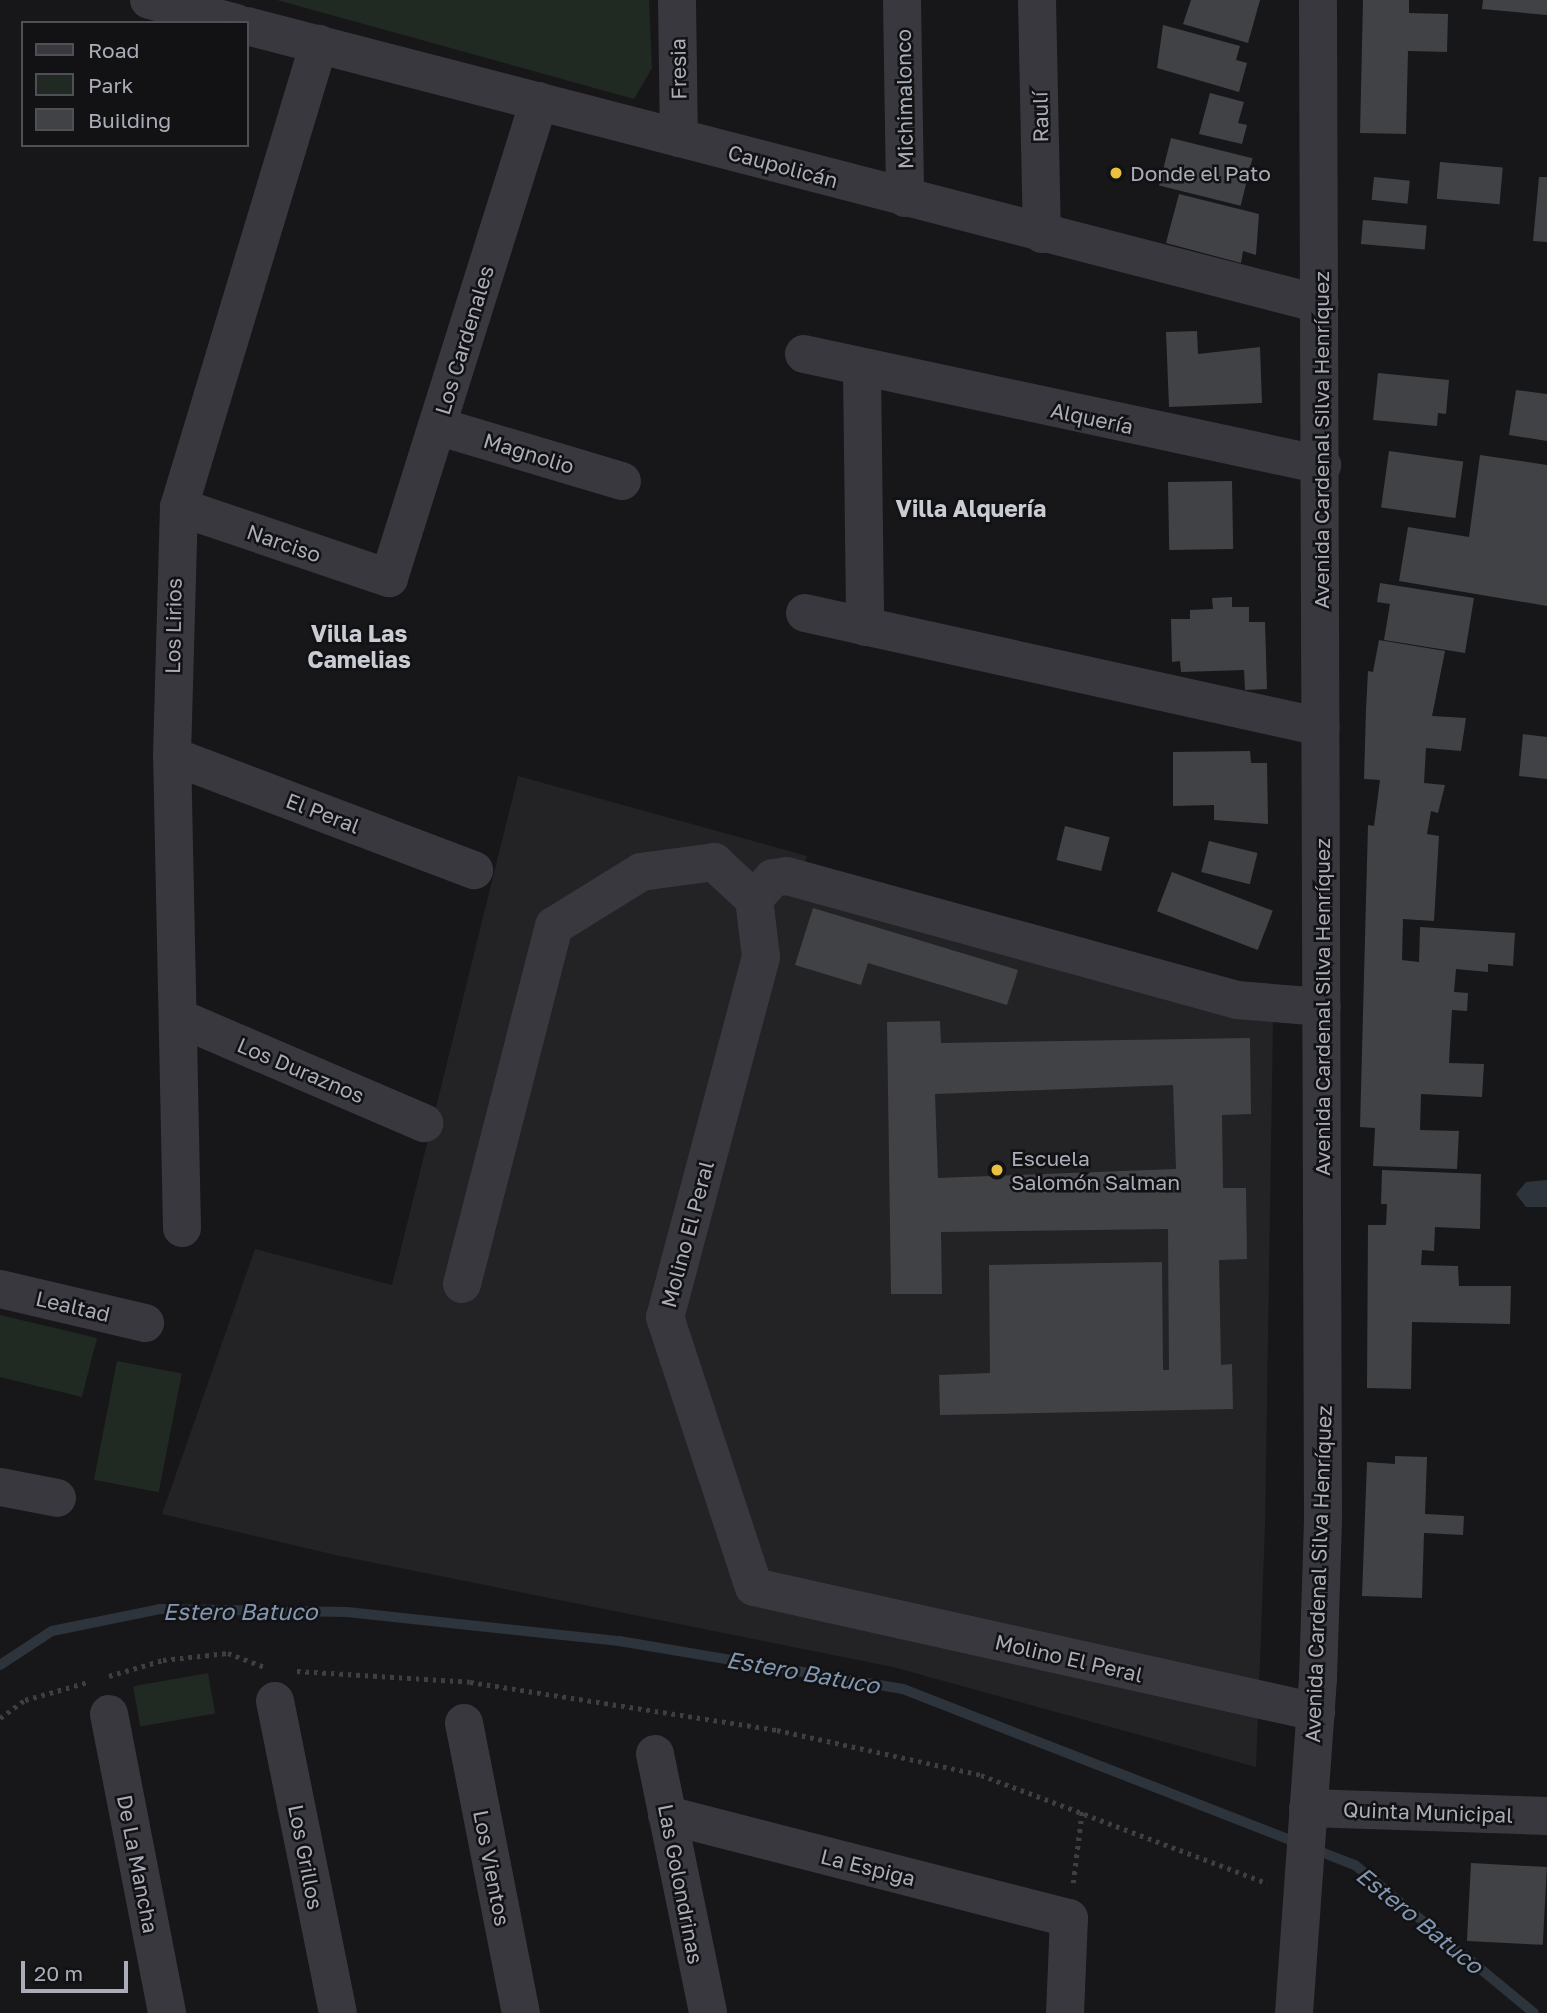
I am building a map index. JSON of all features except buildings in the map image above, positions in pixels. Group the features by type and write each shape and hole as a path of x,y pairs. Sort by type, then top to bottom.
{"street":[{"path":"149,0 228,21"},
{"name":"Fresia","path":"677,0 679,138"},
{"name":"Michimalonco","path":"902,0 905,198"},
{"name":"Raulí","path":"1037,0 1042,234"},
{"name":"Avenida Cardenal Silva Henríquez","path":"1294,2013 1316,1712 1324,1517 1322,465 1318,0"},
{"name":"Caupolicán","path":"248,26 1320,304"},
{"name":"Los Lirios","path":"182,1228 172,755 179,507 319,44"},
{"name":"Los Cardenales","path":"389,578 539,101"},
{"name":"Alquería","path":"804,355 1322,465"},
{"path":"862,368 865,627"},
{"name":"Magnolio","path":"437,426 622,481"},
{"name":"Narciso","path":"179,507 389,578"},
{"path":"805,613 1321,727"},
{"name":"El Peral","path":"172,755 474,870"},
{"path":"462,1284 554,926 641,872 714,862 754,898 773,878 788,876 1237,1000 1322,1007"},
{"name":"Molino El Peral","path":"754,898 761,957 665,1317 754,1587 1316,1712"},
{"name":"Los Duraznos","path":"179,1018 424,1122"},
{"name":"Lealtad","path":"0,1289 145,1323"},
{"path":"0,1487 57,1498"},
{"name":"Los Grillos","path":"275,1701 338,2013"},
{"name":"De La Mancha","path":"109,1714 167,2013"},
{"name":"Los Vientos","path":"464,1723 521,2013"},
{"name":"Las Golondrinas","path":"655,1754 708,2013"},
{"name":"Quinta Municipal","path":"1308,1811 1547,1816"},
{"name":"La Espiga","path":"667,1815 1069,1919"},
{"path":"1065,2013 1069,1919"}],"path":[{"path":"1069,1919 1082,1812"}],"shaded area":[{"path":"518,776 807,856 796,895 1273,1020 1265,1527 1256,1767 893,1667 340,1556 162,1514 255,1249 392,1285"},
{"path":"1547,1180 1547,1207 1526,1207 1516,1194 1526,1182"}],"green space":[{"path":"277,0 649,0 652,68 634,99"},
{"path":"0,1315 97,1338 82,1397 0,1377"},
{"path":"117,1361 182,1374 159,1492 94,1480"},
{"path":"208,1673 215,1713 140,1727 133,1686"}],"waterway":[{"name":"Estero Batuco","path":"0,1665 52,1631 160,1609 347,1612 619,1641 903,1689 1355,1865 1534,2013"}],"place":[{"name":"Donde el Pato","path":"1116,173"},
{"name":"Escuela Salomón Salman","path":"997,1170"}],"district":[{"name":"Villa Alquería","path":"971,508"},
{"name":"Villa Las Camelias","path":"359,646"}]}
